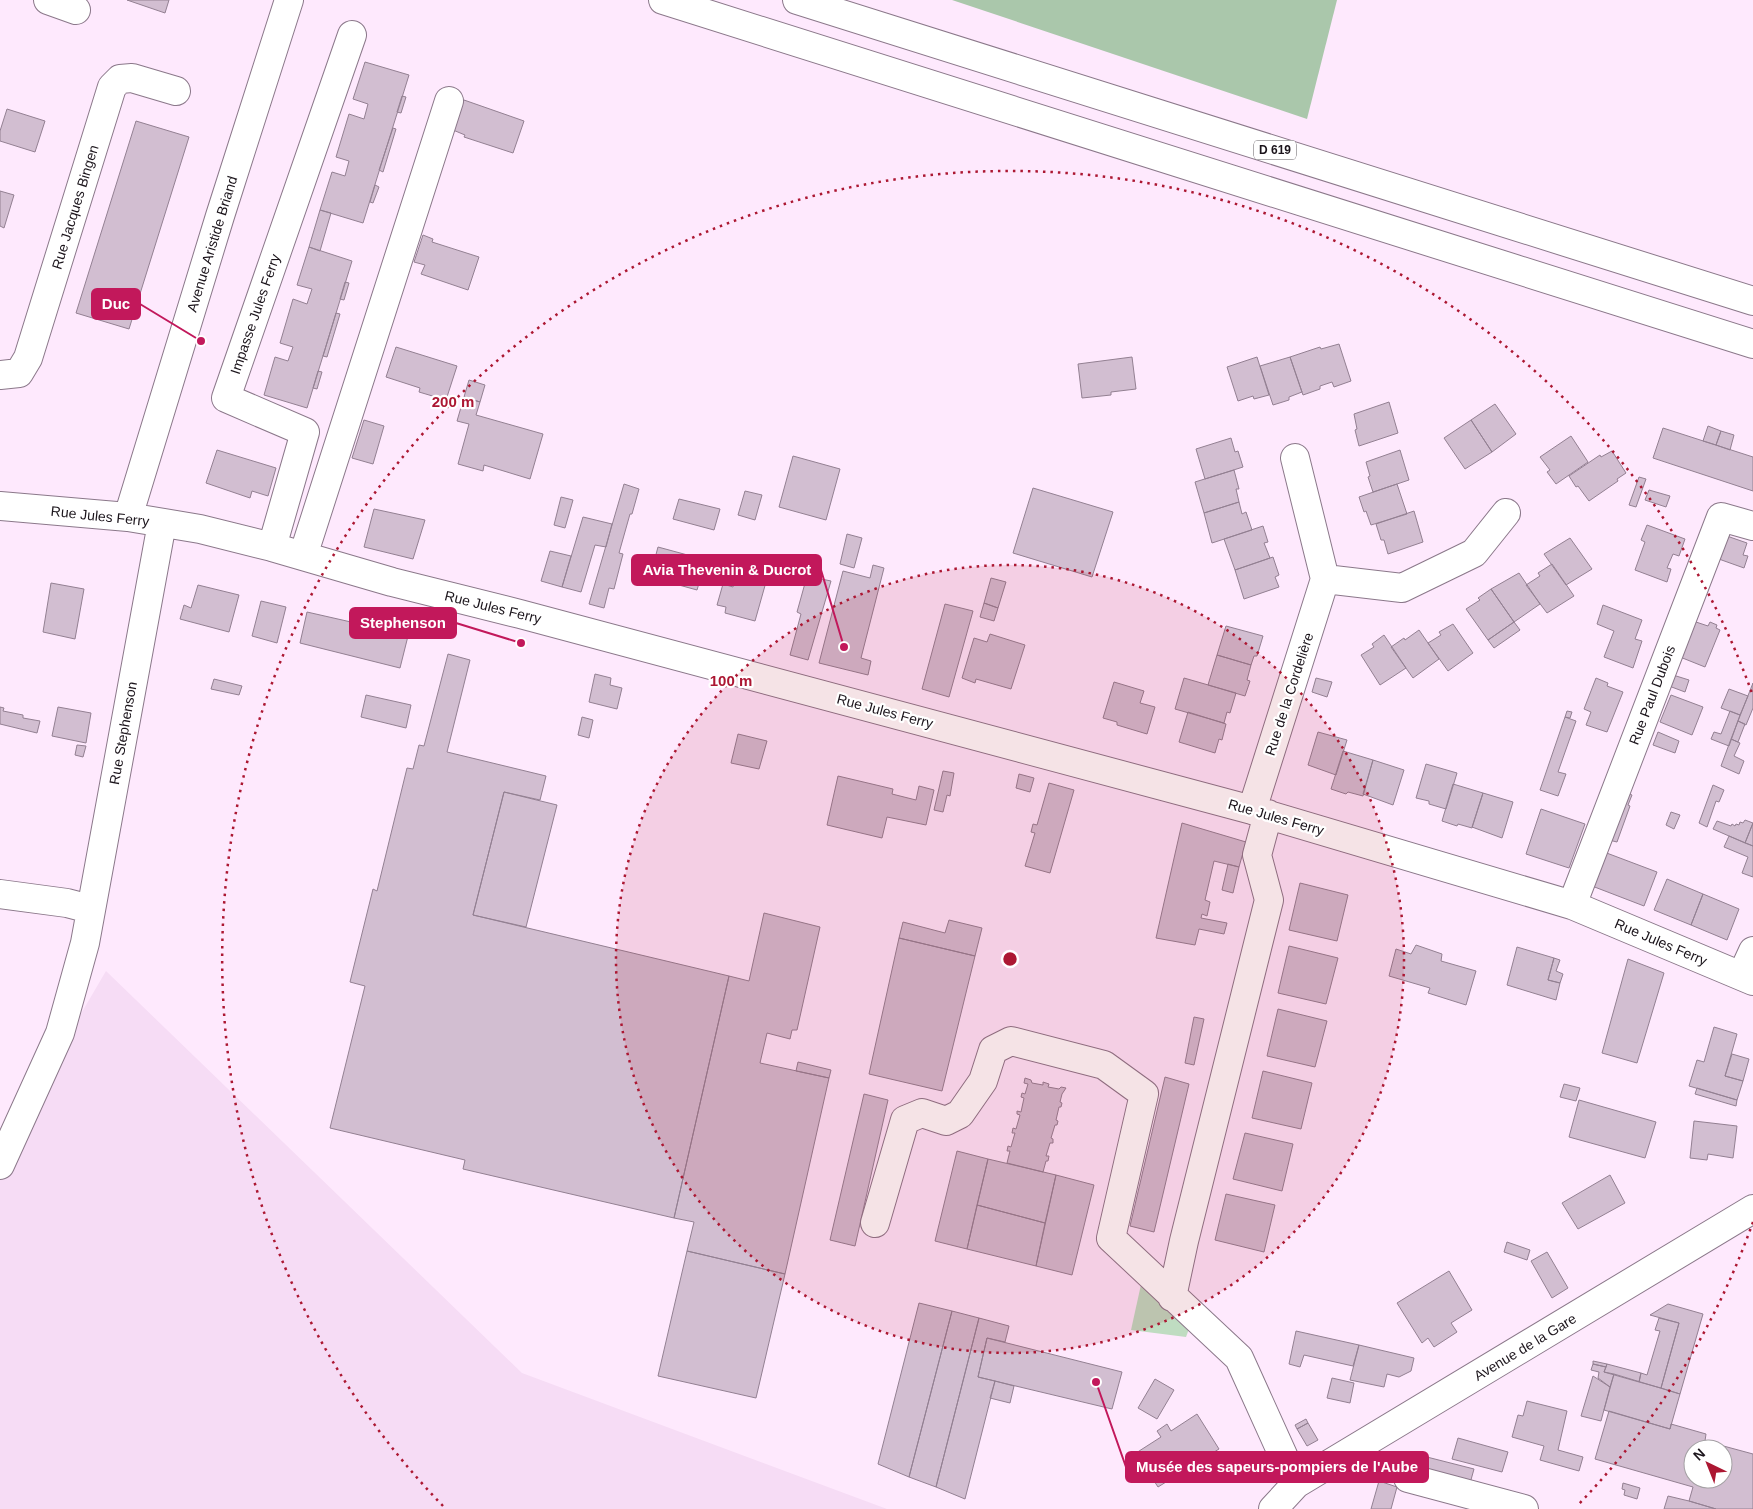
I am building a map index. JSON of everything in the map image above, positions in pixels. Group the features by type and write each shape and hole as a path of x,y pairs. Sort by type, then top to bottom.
{"main road":[{"path":"48,0 76,10"},
{"name":"Avenue Aristide Briand","path":"128,517 220,216 289,0"},
{"path":"664,0 1753,344"},
{"name":"D 619","path":"797,0 1753,301"},
{"name":"Impasse Jules Ferry","path":"272,547 305,432 226,398 352,35"},
{"name":"Rue Jacques Bingen","path":"0,375 19,373 28,358 112,87 120,79 132,78 176,91"},
{"path":"304,556 449,101"},
{"path":"1295,458 1325,579 1402,588 1474,553 1506,513"},
{"name":"Rue Jules Ferry","path":"0,506 128,517 200,529 272,547 392,582 530,616 1260,812 1572,905 1747,978"},
{"name":"Rue Paul Dubois","path":"1572,905 1721,517 1753,526"},
{"name":"Rue Stephenson","path":"0,1165 60,1033 85,943 162,522"},
{"name":"Rue de la Cordelière","path":"1172,1297 1184,1241 1269,900 1257,855 1260,812 1325,579"},
{"path":"0,894 68,903 90,909"},
{"path":"1747,978 1753,951"},
{"path":"874,1223 905,1120 922,1113 946,1121 960,1114 983,1081 992,1050 1011,1041 1104,1065 1144,1094 1111,1238 1150,1277 1239,1358 1296,1484"},
{"name":"Avenue de la Gare","path":"1273,1509 1296,1484 1753,1209"},
{"path":"1408,1478 1524,1509"}],"shaded area":[{"path":"106,971 522,1373 887,1509 0,1509 0,1152"}],"green space":[{"path":"952,0 1337,0 1307,119"},
{"path":"1142,1280 1189,1329 1186,1337 1131,1330"}],"building":[{"path":"127,0 169,0 165,13"},
{"path":"365,62 409,75 363,223 320,210 332,172 345,176 349,161 336,157 349,114 364,119 368,104 353,99"},
{"path":"402,96 406,97 401,113 397,112"},
{"path":"464,100 524,121 513,153 464,137 465,135 453,130"},
{"path":"7,109 45,121 35,152 0,141 0,131"},
{"path":"136,121 189,137 129,329 76,313"},
{"path":"393,128 396,129 383,172 379,170"},
{"path":"375,185 379,187 373,203 370,202"},
{"path":"0,191 14,195 4,228 0,226"},
{"path":"320,210 331,213 320,251 309,247"},
{"path":"423,235 433,239 432,242 479,257 468,290 421,274 425,265 414,262"},
{"path":"309,247 352,261 307,408 264,395 275,357 288,361 293,347 280,343 293,299 307,304 312,289 297,285"},
{"path":"345,282 349,283 344,300 340,299"},
{"path":"336,313 340,314 327,357 323,356"},
{"path":"1339,344 1351,381 1334,387 1332,382 1303,395 1290,357 1320,347 1321,349"},
{"path":"396,347 457,366 446,400 419,392 420,388 386,377"},
{"path":"1132,357 1136,389 1111,392 1111,395 1082,398 1078,364"},
{"path":"1257,357 1269,395 1254,399 1253,396 1238,401 1227,367"},
{"path":"1290,357 1302,392 1289,397 1289,400 1273,405 1260,366"},
{"path":"318,371 322,372 317,389 313,388"},
{"path":"469,380 485,385 480,402 464,397"},
{"path":"464,397 480,402 476,415 543,434 530,479 484,465 483,471 458,464 469,424 457,421"},
{"path":"1389,402 1398,433 1359,446 1354,414"},
{"path":"1495,404 1516,434 1492,452 1471,420"},
{"path":"364,420 384,426 373,464 352,458"},
{"path":"1471,420 1492,452 1465,469 1444,438"},
{"path":"1708,426 1721,431 1716,445 1703,441"},
{"path":"1663,428 1753,457 1753,491 1653,458"},
{"path":"1721,431 1734,435 1730,450 1716,445"},
{"path":"1571,436 1588,462 1556,484 1547,472 1550,470 1540,457"},
{"path":"1231,438 1235,452 1238,451 1243,467 1205,479 1196,449"},
{"path":"217,450 276,468 268,496 252,491 250,498 206,483"},
{"path":"1400,450 1409,480 1373,492 1366,462"},
{"path":"1612,451 1626,473 1617,479 1618,481 1589,501 1569,476 1600,455 1601,457"},
{"path":"793,456 840,469 826,520 779,507"},
{"path":"1234,470 1239,489 1236,489 1239,502 1204,513 1195,482"},
{"path":"1639,477 1646,479 1636,507 1629,505"},
{"path":"624,484 639,489 619,553 623,554 614,589 609,588 604,608 589,604"},
{"path":"1397,484 1407,514 1371,525 1359,497"},
{"path":"1033,488 1113,512 1092,577 1013,553"},
{"path":"1649,490 1670,496 1666,507 1645,500"},
{"path":"745,491 762,495 755,520 738,515"},
{"path":"561,497 573,500 565,528 554,525"},
{"path":"679,499 720,509 714,530 673,519"},
{"path":"1239,502 1242,514 1246,512 1252,530 1212,543 1204,513"},
{"path":"374,509 425,520 413,559 364,547"},
{"path":"1414,511 1423,542 1388,554 1376,524"},
{"path":"583,517 612,524 606,547 595,545 581,592 562,587"},
{"path":"1647,525 1685,539 1679,556 1673,554 1667,568 1671,569 1667,582 1635,570 1645,542 1641,540"},
{"path":"1263,526 1268,542 1264,543 1270,558 1235,570 1224,539"},
{"path":"847,534 862,538 854,568 840,564"},
{"path":"1724,535 1747,543 1743,555 1748,556 1744,568 1716,558"},
{"path":"1570,538 1592,569 1566,585 1544,554"},
{"path":"658,547 706,560 697,590 650,577"},
{"path":"550,551 571,556 562,587 541,581"},
{"path":"1273,557 1279,575 1275,577 1279,587 1244,599 1235,570"},
{"path":"1552,564 1574,596 1547,613 1526,585 1540,576 1538,573"},
{"path":"873,565 884,568 861,658 871,661 868,675 819,663 843,571 870,578"},
{"path":"1519,573 1540,604 1514,622 1491,589"},
{"path":"736,574 766,582 755,621 725,613 726,607 717,605 723,584 733,587"},
{"path":"807,576 831,581 808,660 790,655 801,614 797,612"},
{"path":"991,578 1006,582 998,608 984,603"},
{"path":"51,583 84,589 75,639 43,632"},
{"path":"198,585 239,595 229,632 180,619 184,605 191,608"},
{"path":"1491,589 1514,622 1488,640 1466,609 1480,600 1478,598"},
{"path":"261,601 286,607 277,643 252,636"},
{"path":"984,603 998,608 994,621 980,617"},
{"path":"945,604 973,611 949,697 922,689"},
{"path":"1603,605 1642,620 1635,639 1642,641 1633,668 1604,657 1614,631 1597,624"},
{"path":"307,612 351,622 352,616 364,619 362,625 408,636 400,668 300,643"},
{"path":"1693,621 1708,626 1710,622 1717,625 1716,628 1720,630 1705,667 1680,657"},
{"path":"1514,622 1520,630 1494,648 1488,640"},
{"path":"1453,624 1473,653 1448,671 1428,643 1441,635 1439,632"},
{"path":"1226,626 1263,636 1257,656 1254,656 1251,665 1217,655"},
{"path":"1419,630 1439,659 1413,678 1391,647"},
{"path":"990,634 1025,645 1011,689 976,679 975,683 962,678 974,638 987,642"},
{"path":"1384,635 1406,668 1380,685 1361,655 1374,647 1372,644"},
{"path":"448,654 470,660 447,752 546,776 540,800 504,792 473,915 729,976 674,1218 463,1169 465,1160 330,1128 365,986 350,982 373,889 377,891 407,768 413,769 419,745 424,746"},
{"path":"1217,655 1251,665 1247,680 1250,681 1245,696 1208,685"},
{"path":"595,674 611,678 610,685 622,688 617,709 589,702"},
{"path":"1673,675 1689,680 1685,692 1669,686"},
{"path":"1184,678 1236,693 1230,713 1227,712 1224,723 1175,709"},
{"path":"1316,678 1332,682 1327,697 1312,692"},
{"path":"1596,678 1608,683 1607,686 1623,692 1607,732 1586,725 1591,712 1584,709"},
{"path":"214,679 242,686 239,695 211,689"},
{"path":"1114,682 1144,691 1140,703 1155,707 1147,734 1117,725 1117,722 1103,718"},
{"path":"1753,683 1753,708 1746,725 1738,721"},
{"path":"1729,689 1748,696 1740,715 1721,708"},
{"path":"366,695 411,705 406,728 361,717"},
{"path":"1671,695 1703,707 1692,735 1660,722"},
{"path":"0,707 4,708 3,711 23,715 23,718 40,721 37,733 0,724"},
{"path":"58,707 91,713 86,743 52,736"},
{"path":"1567,711 1572,712 1570,718 1565,717"},
{"path":"1730,711 1740,715 1729,746 1711,739 1714,732 1721,734"},
{"path":"1188,712 1226,724 1222,740 1219,739 1215,753 1179,742"},
{"path":"582,717 593,720 589,738 578,735"},
{"path":"1565,717 1576,721 1558,772 1566,774 1558,796 1540,790"},
{"path":"1738,721 1745,724 1738,742 1731,739"},
{"path":"1318,732 1347,740 1336,775 1308,765"},
{"path":"1658,732 1679,741 1675,753 1653,745"},
{"path":"738,734 767,741 759,769 731,763"},
{"path":"1731,739 1740,743 1734,756 1744,761 1739,774 1721,766"},
{"path":"77,745 86,746 83,757 75,755"},
{"path":"1343,751 1373,760 1363,796 1348,792 1346,794 1331,789"},
{"path":"1373,760 1404,770 1393,805 1363,794"},
{"path":"1426,764 1457,773 1446,809 1429,804 1429,801 1416,798"},
{"path":"943,771 954,773 950,796 947,795 943,812 934,810"},
{"path":"1019,774 1034,778 1030,792 1016,788"},
{"path":"838,776 893,789 892,794 916,800 919,786 934,790 926,825 887,817 882,838 827,825"},
{"path":"1049,783 1074,790 1050,873 1025,866 1035,833 1031,832 1033,824 1037,825"},
{"path":"1453,784 1483,793 1472,828 1442,821"},
{"path":"1713,785 1724,790 1719,802 1716,801 1707,827 1699,823"},
{"path":"504,792 557,805 526,927 473,915"},
{"path":"1625,792 1632,795 1617,842 1609,840"},
{"path":"1483,793 1513,802 1502,838 1472,827"},
{"path":"1541,809 1585,824 1569,868 1526,854"},
{"path":"1671,812 1680,815 1674,829 1666,825"},
{"path":"1745,820 1753,823 1745,843 1713,829 1717,821 1735,826 1736,824 1739,825 1740,822 1743,823"},
{"path":"1182,823 1246,842 1239,867 1214,861 1205,900 1210,902 1207,916 1202,914 1201,918 1227,923 1224,934 1199,929 1195,945 1156,938"},
{"path":"1753,823 1753,846 1745,843"},
{"path":"1729,836 1753,846 1753,877 1742,873 1748,857 1724,847"},
{"path":"1604,852 1657,872 1644,906 1592,886"},
{"path":"1228,864 1239,867 1233,893 1222,890"},
{"path":"1667,879 1703,894 1691,925 1654,910"},
{"path":"1300,883 1348,895 1337,941 1289,930"},
{"path":"1703,894 1739,909 1727,940 1691,925"},
{"path":"764,913 820,927 797,1030 792,1030 790,1039 767,1033 760,1063 829,1078 785,1274 687,1251 694,1222 674,1218 729,976 749,981"},
{"path":"949,920 982,928 975,956 899,938 903,922 945,933"},
{"path":"899,938 975,956 942,1091 869,1074"},
{"path":"1416,945 1442,954 1441,961 1476,971 1466,1005 1428,993 1430,988 1389,976 1396,949 1411,954"},
{"path":"1289,946 1338,958 1326,1004 1278,993"},
{"path":"1517,947 1554,958 1548,980 1560,983 1556,1000 1507,985"},
{"path":"1554,958 1560,960 1556,971 1563,974 1560,983 1548,980"},
{"path":"1628,959 1664,973 1637,1063 1602,1053"},
{"path":"1278,1009 1327,1021 1315,1067 1267,1056"},
{"path":"1194,1017 1204,1019 1194,1065 1185,1063"},
{"path":"1714,1027 1737,1034 1725,1076 1743,1081 1737,1100 1689,1086 1697,1060 1704,1062"},
{"path":"1732,1054 1749,1059 1743,1081 1725,1076"},
{"path":"798,1062 831,1070 829,1078 796,1071"},
{"path":"1263,1071 1312,1083 1301,1129 1252,1118"},
{"path":"1165,1077 1189,1084 1154,1232 1130,1226"},
{"path":"1025,1078 1031,1080 1032,1083 1043,1085 1043,1082 1049,1084 1048,1087 1066,1088 1062,1094 1060,1102 1062,1103 1056,1120 1058,1121 1057,1125 1055,1125 1051,1138 1053,1143 1050,1143 1046,1156 1049,1156 1048,1161 1046,1161 1043,1172 1007,1163 1010,1151 1007,1151 1008,1146 1011,1147 1015,1133 1012,1133 1013,1128 1016,1129 1020,1115 1017,1114 1017,1111 1021,1112 1024,1098 1021,1097 1022,1093 1025,1094 1028,1084 1024,1083"},
{"path":"1564,1084 1580,1088 1576,1101 1560,1097"},
{"path":"1697,1088 1737,1100 1736,1106 1695,1094"},
{"path":"864,1094 888,1100 855,1246 830,1240"},
{"path":"1579,1100 1656,1122 1645,1158 1569,1137"},
{"path":"1694,1121 1737,1126 1733,1158 1708,1154 1707,1160 1690,1158"},
{"path":"1245,1133 1293,1144 1282,1191 1233,1179"},
{"path":"957,1151 988,1159 967,1249 935,1241"},
{"path":"988,1159 1056,1175 1045,1223 977,1205"},
{"path":"1056,1175 1094,1185 1072,1275 1036,1266"},
{"path":"1610,1175 1625,1203 1578,1229 1562,1203"},
{"path":"1226,1194 1275,1205 1264,1252 1215,1240"},
{"path":"977,1205 1045,1223 1036,1266 967,1249"},
{"path":"1507,1242 1530,1250 1527,1260 1504,1252"},
{"path":"687,1251 785,1274 756,1398 658,1376"},
{"path":"1547,1252 1568,1288 1552,1298 1531,1261"},
{"path":"1449,1271 1472,1310 1451,1323 1457,1332 1434,1347 1428,1338 1422,1343 1397,1303"},
{"path":"919,1303 952,1311 909,1477 878,1464"},
{"path":"1668,1304 1703,1314 1680,1394 1661,1388 1679,1323 1650,1315"},
{"path":"952,1311 979,1318 936,1487 909,1477"},
{"path":"979,1318 1009,1326 1005,1342 987,1338 978,1377 995,1381 965,1499 936,1487"},
{"path":"1659,1318 1679,1323 1661,1388 1639,1382 1641,1373 1647,1375 1660,1331 1655,1330"},
{"path":"1296,1331 1359,1345 1353,1366 1304,1355 1300,1367 1289,1364"},
{"path":"987,1338 1122,1372 1112,1409 978,1377"},
{"path":"1359,1345 1414,1358 1411,1371 1399,1377 1387,1374 1384,1387 1350,1380"},
{"path":"1593,1361 1607,1364 1606,1367 1593,1364"},
{"path":"1593,1364 1606,1367 1604,1372 1614,1374 1610,1387 1598,1378 1599,1372 1591,1370"},
{"path":"1607,1364 1641,1373 1639,1382 1604,1372"},
{"path":"1614,1374 1680,1394 1670,1429 1604,1410"},
{"path":"1593,1376 1610,1387 1601,1421 1581,1416"},
{"path":"1332,1378 1354,1383 1350,1403 1327,1398"},
{"path":"1155,1379 1174,1390 1157,1419 1138,1408"},
{"path":"995,1381 1014,1386 1010,1403 990,1398"},
{"path":"1527,1401 1567,1411 1558,1450 1583,1457 1579,1471 1540,1460 1544,1446 1512,1437 1518,1415 1523,1416"},
{"path":"1609,1411 1670,1429 1671,1424 1706,1434 1705,1439 1683,1439 1683,1484 1595,1459"},
{"path":"1197,1414 1219,1449 1158,1487 1136,1453 1161,1437 1157,1431 1167,1424 1171,1431"},
{"path":"1306,1419 1308,1423 1297,1429 1295,1425"},
{"path":"1308,1423 1318,1440 1307,1446 1297,1429"},
{"path":"1458,1438 1508,1452 1502,1472 1452,1459"},
{"path":"1733,1449 1753,1454 1753,1509 1716,1509 1689,1501 1692,1489 1733,1489"},
{"path":"1423,1456 1474,1469 1469,1487 1417,1473"},
{"path":"1379,1481 1397,1487 1391,1509 1371,1509"},
{"path":"1623,1483 1640,1488 1637,1499 1624,1495"},
{"path":"1668,1496 1689,1501 1716,1509 1664,1509"}],"place":[{"name":"Duc","path":"201,341"},
{"name":"Stephenson","path":"521,643"},
{"name":"Avia Thevenin & Ducrot","path":"844,647"},
{"name":"Musée des sapeurs-pompiers de l'Aube","path":"1096,1382"}]}
